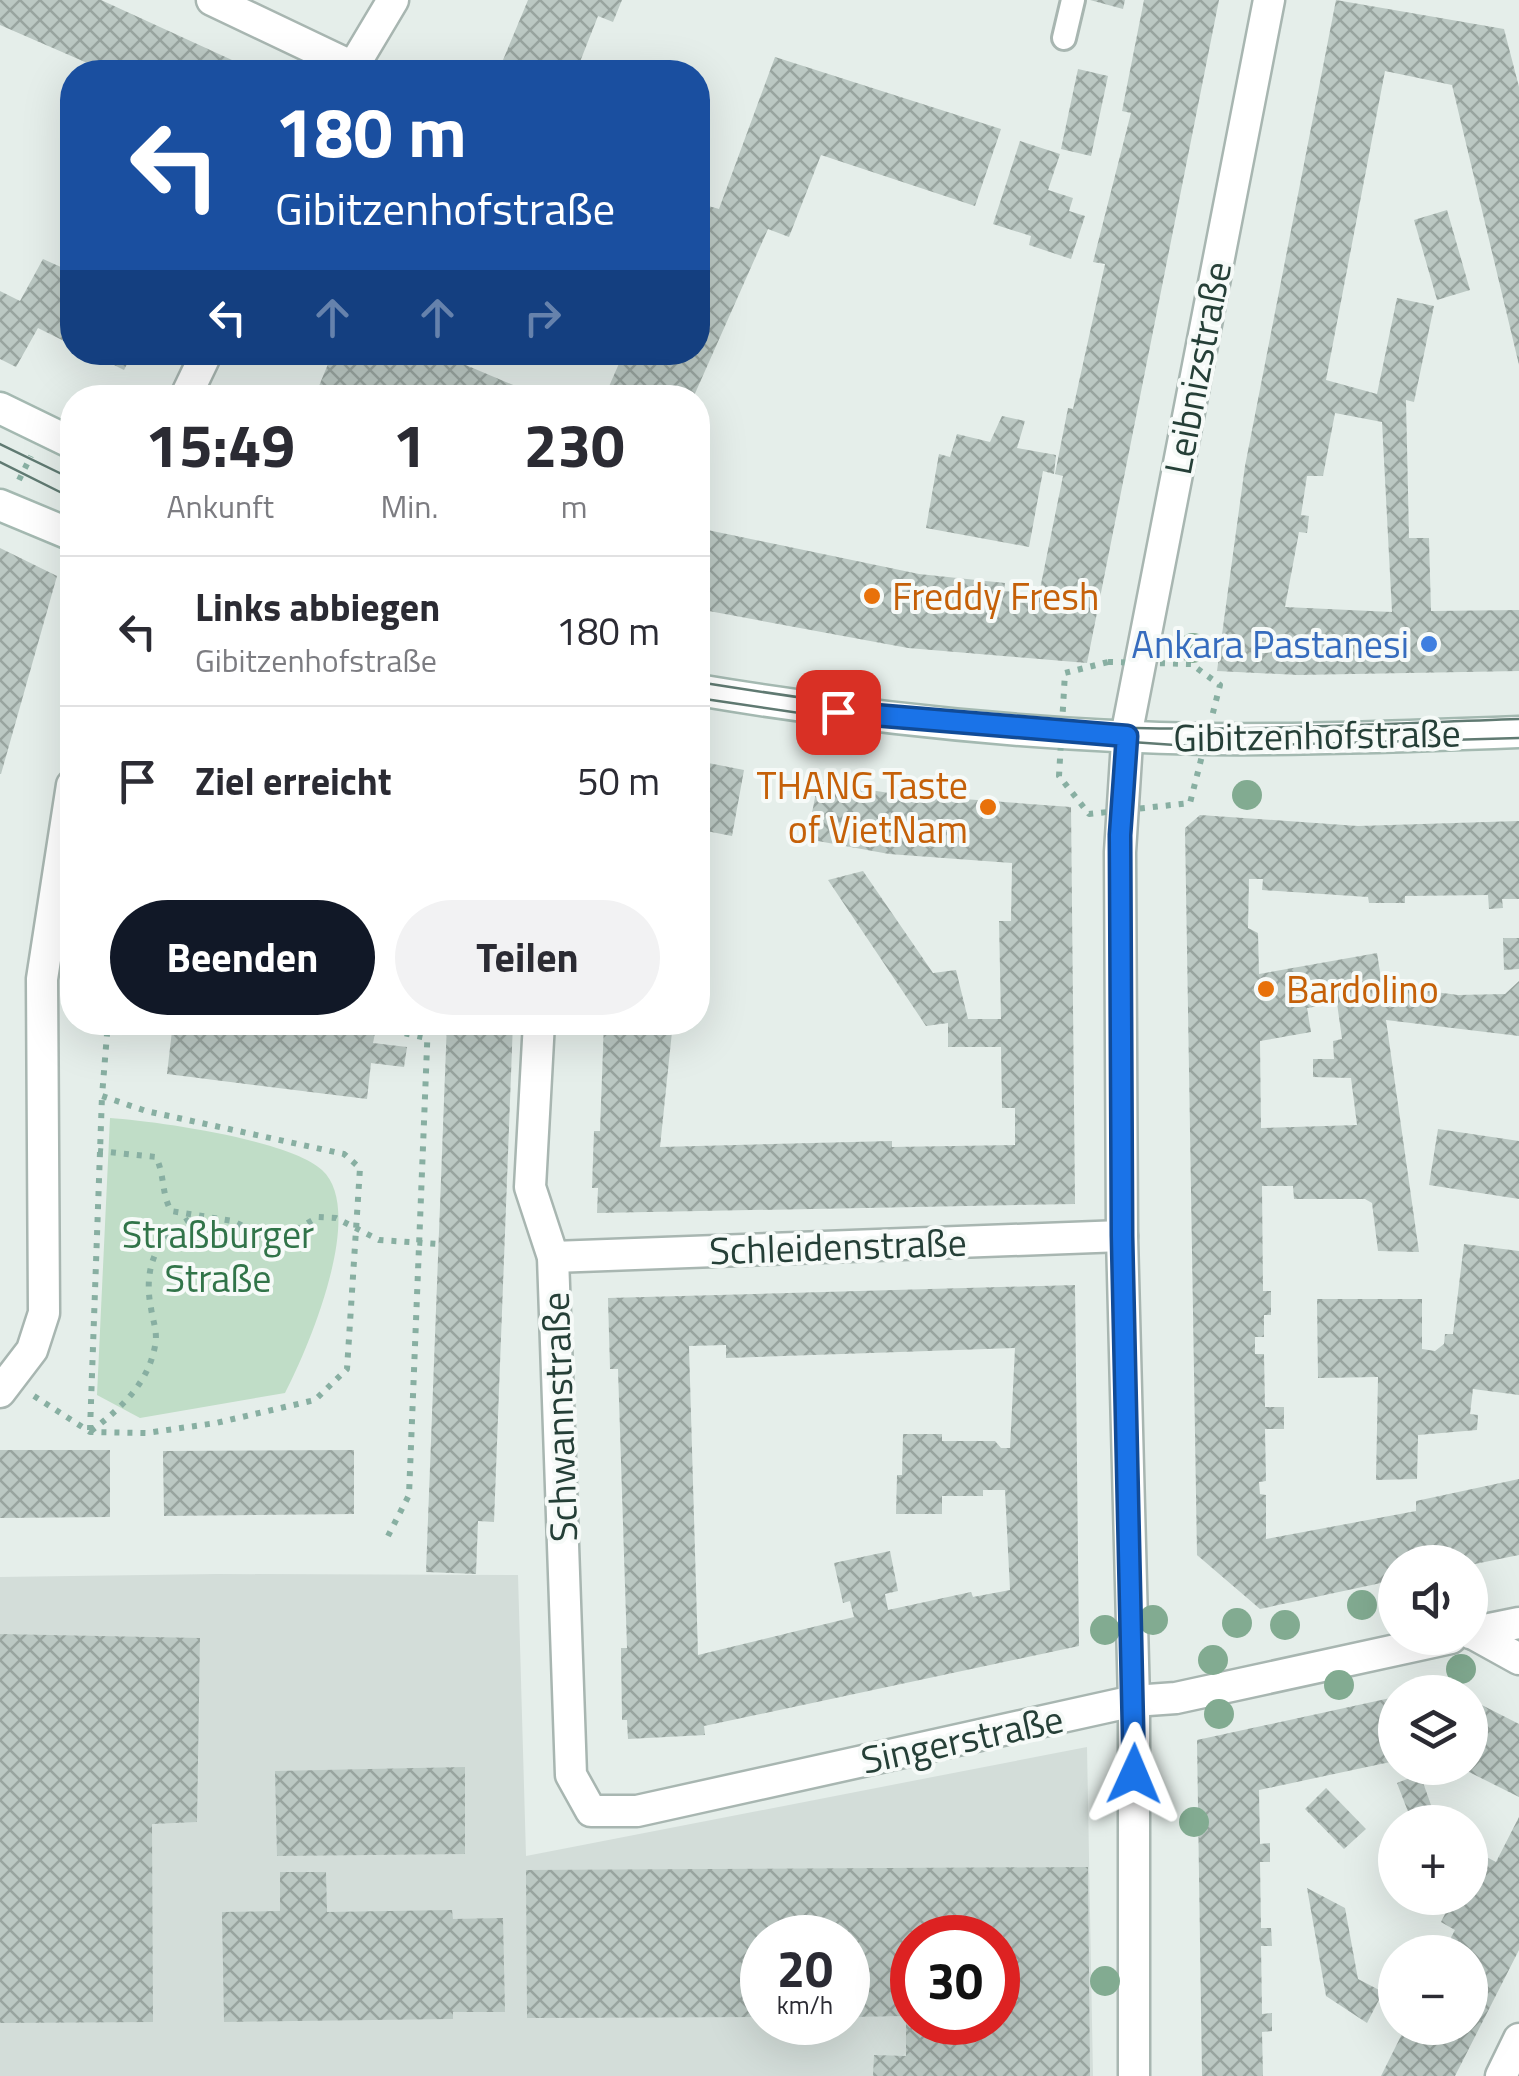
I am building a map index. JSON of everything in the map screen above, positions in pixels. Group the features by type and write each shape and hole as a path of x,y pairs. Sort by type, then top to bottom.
{"street":[{"path":"212,0 332,60"},
{"path":"358,60 393,0"},
{"name":"Leibnizstraße","path":"1134,2076 1134,1702 1122,1236 1120,835 1127,736 1269,0"},
{"path":"0,408 60,436"},
{"path":"0,505 60,530"},
{"name":"Gibitzenhofstraße","path":"710,692 911,720 1127,736 1267,739 1519,732"},
{"path":"6,1386 32,1350 44,1313 42,979 60,863"},
{"name":"Schwannstraße","path":"538,1035 530,1186 553,1257 572,1776 591,1811"},
{"name":"Schleidenstraße","path":"553,1257 1122,1236"},
{"name":"Singerstraße","path":"1488,1629 1519,1622"},
{"path":"1488,1645 1519,1659"},
{"name":"Singerstraße","path":"591,1811 637,1811 1134,1702 1176,1698 1378,1654"},
{"path":"1501,2076 1519,2038"}],"lane":[{"path":"1064,38 1073,0"}],"path":[{"path":"90,1432 98,1151 107,1035"},
{"path":"413,1035 427,1038"},
{"path":"388,1536 409,1494 427,1035"},
{"path":"6,1386 90,1432 146,1433 198,1426 315,1400 346,1369 360,1168 344,1154 146,1111 102,1096"},
{"path":"98,1151 156,1156 165,1176 162,1194 171,1211 233,1220 268,1239 284,1237 318,1218 336,1218 379,1240 439,1244"},
{"path":"90,1432 114,1414 144,1380 156,1345 156,1324 150,1306 152,1257 159,1242 175,1226 194,1217"}],"shaded area":[{"path":"518,1575 526,1856 1087,1747 1093,2076 0,2076 0,1577"}],"green space":[{"name":"Straßburger Straße","path":"110,1118 253,1141 306,1159 322,1170 334,1190 338,1216 336,1247 319,1314 285,1393 140,1418 97,1395"}],"building":[{"path":"0,0 101,0 232,60 80,60 0,25"},
{"path":"528,0 622,0 613,22 598,16 581,60 503,60"},
{"path":"1090,0 1125,0 1123,9"},
{"path":"1144,0 1219,0 1087,663 908,648 710,611 710,530 919,574 1005,583 1004,591 1039,594 1063,476 1055,474 1068,408 1073,409 1105,264 1093,262 1131,113 1122,111"},
{"path":"1336,0 1504,29 1519,87 1519,365 1452,85 1385,71 1326,380 1377,394 1397,298 1434,306 1414,402 1406,400 1409,538 1429,538 1431,611 1519,610 1519,671 1298,675 1217,671 1245,466","holes":["1335,413 1382,422 1392,612 1285,607 1299,532 1307,533 1309,516 1301,515 1307,476 1323,476"]},
{"path":"775,57 1001,129 975,206 821,155 789,237 768,229 710,360 710,206 719,209"},
{"path":"1078,69 1108,76 1091,156 1061,149"},
{"path":"1020,141 1060,154 1048,190 1073,198 1069,211 1085,216 1071,259 1029,245 1031,236 993,224"},
{"path":"1447,210 1470,290 1437,300 1414,220"},
{"path":"43,259 60,267 60,339 38,328 16,367 0,359 0,291 20,301"},
{"path":"328,365 466,365 513,385 319,385"},
{"path":"618,365 708,365 699,385 610,385"},
{"path":"1002,416 1025,421 1017,448 1056,455 1054,474 1043,471 1029,547 926,528 939,454 950,457 957,434 990,442"},
{"path":"0,548 57,576 1,774 0,774"},
{"path":"710,763 744,770 732,836 710,832"},
{"path":"818,782 896,794 1071,807 1075,1204 597,1213 598,1188 592,1188 594,1131 600,1131 604,1035 672,1035 660,1147 892,1141 892,1147 1015,1145 1015,1108 1002,1108 1001,1047 948,1047 948,1023 926,1026 828,880 863,871 933,973 956,970 968,1019 1001,1019 999,921 1011,921 1012,863 889,854 807,839"},
{"path":"1200,815 1358,826 1519,821 1519,899 1502,899 1503,908 1489,909 1488,895 1405,896 1405,903 1369,903 1368,897 1262,890 1263,879 1249,879 1248,928 1258,933 1259,974 1377,953 1382,985 1458,995 1505,994 1519,981 1519,1036 1386,1020 1419,1252 1378,1251 1372,1203 1365,1199 1294,1199 1293,1186 1262,1186 1263,1291 1271,1291 1271,1315 1264,1315 1264,1337 1255,1337 1255,1354 1264,1354 1265,1407 1284,1407 1284,1429 1265,1429 1266,1481 1259,1482 1260,1494 1266,1495 1266,1539 1416,1511 1416,1501 1519,1479 1519,1555 1488,1561 1488,1545 1378,1545 1378,1584 1260,1609 1197,1555 1185,828","holes":["1337,1003 1342,1039 1333,1041 1334,1059 1313,1059 1313,1077 1351,1078 1357,1125 1261,1128 1260,1041 1311,1032 1307,1008"]},
{"path":"1503,938 1519,938 1519,969 1504,970"},
{"path":"172,1035 375,1035 373,1043 407,1047 404,1067 371,1063 367,1099 167,1074"},
{"path":"447,1035 513,1035 494,1522 478,1521 476,1574 426,1572"},
{"path":"1438,1129 1519,1141 1519,1199 1429,1185"},
{"path":"1464,1244 1519,1251 1519,1395 1473,1389 1470,1414 1478,1415 1477,1430 1418,1435 1417,1479 1376,1480 1378,1377 1318,1378 1317,1299 1422,1299 1422,1349 1435,1351 1444,1344 1445,1334 1453,1334"},
{"path":"1075,1285 1079,1646 704,1726 705,1735 628,1739 627,1720 622,1720 621,1648 627,1648 618,1369 610,1369 608,1298","holes":["726,1345 726,1358 1015,1348 1010,1448 1001,1448 995,1441 942,1441 942,1434 903,1434 896,1514 942,1514 942,1496 983,1496 983,1490 1005,1490 1010,1590 973,1597 971,1592 888,1610 885,1594 898,1591 890,1551 834,1563 843,1603 850,1601 854,1617 698,1655 689,1346"]},
{"path":"0,1450 110,1450 110,1517 0,1518"},
{"path":"354,1450 354,1514 164,1516 163,1451"},
{"path":"0,1634 200,1638 197,1822 152,1824 153,2022 0,2023"},
{"path":"1378,1701 1378,1765 1259,1790 1260,1844 1270,1843 1270,1862 1260,1862 1261,1928 1271,1928 1272,1946 1261,1946 1262,2014 1272,2013 1272,2031 1262,2032 1263,2076 1202,2076 1197,1740"},
{"path":"1488,1708 1519,1724 1519,1797 1488,1782"},
{"path":"465,1767 465,1854 277,1856 275,1771"},
{"path":"1398,1785 1424,1785 1431,1805 1405,1805"},
{"path":"1326,1788 1366,1829 1344,1849 1305,1809"},
{"path":"1519,1817 1519,1950 1488,2011 1488,1935 1452,1935 1455,1930 1441,1922 1444,1915 1488,1915 1488,1858 1496,1862"},
{"path":"1088,1867 1090,2076 873,2076 874,2055 906,2056 906,2045 1020,2045 1020,1915 890,1915 890,2016 870,2017 870,1915 740,1915 740,2017 527,2018 526,1870"},
{"path":"280,1872 326,1872 327,1912 452,1910 453,1919 503,1918 505,2012 453,2012 453,2019 224,2022 222,1912 280,1911"},
{"path":"1307,1888 1345,1908 1358,1979 1378,1989 1378,2002 1367,2023 1326,1996"},
{"path":"1396,2045 1471,2045 1455,2076 1381,2076"}],"tram line":[{"path":"0,444 60,473"},
{"path":"0,462 60,492"},
{"path":"710,684 970,718 1118,728 1519,719"},
{"path":"710,700 874,724 1204,747 1519,738"}],"place":[{"name":"Freddy Fresh","path":"872,596"},
{"name":"Ankara Pastanesi","path":"1429,644"},
{"name":"THANG Taste of VietNam","path":"988,807"},
{"name":"Bardolino","path":"1266,989"}],"route":[{"path":"838,712 1127,736 1120,835 1122,1236 1134,1774"}]}
